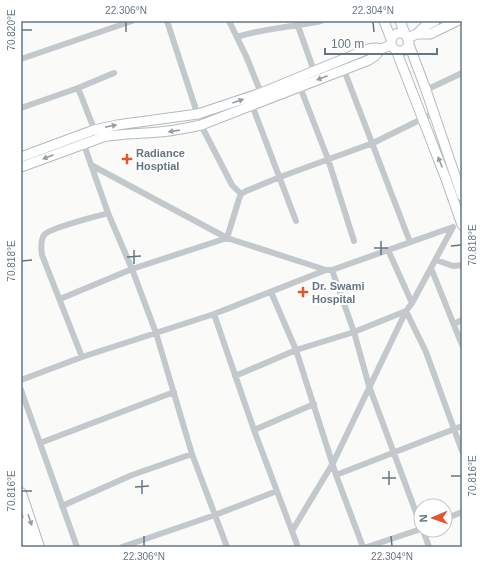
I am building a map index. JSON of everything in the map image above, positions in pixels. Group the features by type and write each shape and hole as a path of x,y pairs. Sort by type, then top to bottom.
{"main road":[{"path":"21,493 23,507 39,547"},
{"path":"21,522 30,547"}],"street":[{"path":"21,59 132,21"},
{"path":"168,21 201,124 232,185 241,194"},
{"path":"229,21 261,93"},
{"path":"237,37 264,30 298,26 321,21"},
{"path":"292,531 333,463 406,311 459,221 446,179 384,21"},
{"path":"400,21 461,181 462,196"},
{"path":"407,39 417,34 425,26 435,21"},
{"path":"417,34 430,34 457,21"},
{"path":"298,26 314,71"},
{"path":"395,34 404,34 407,39 404,50 398,51 393,44 395,34"},
{"path":"21,157 82,139 180,130 201,124 344,70 372,58 381,49 393,44"},
{"path":"21,167 82,139 94,130 117,125 198,114 261,93 368,49 381,49"},
{"path":"344,70 410,242"},
{"path":"21,108 78,88 114,73"},
{"path":"426,90 462,73"},
{"path":"300,87 328,159 354,241"},
{"path":"78,88 98,138"},
{"path":"252,105 296,221"},
{"path":"227,238 241,194 280,177 373,143 434,113"},
{"path":"82,139 108,213 156,333 192,454 227,547"},
{"path":"91,165 227,238 329,270"},
{"path":"446,179 461,181"},
{"path":"82,357 42,255 41,244 44,234 54,229 108,213"},
{"path":"21,380 82,357 214,314 329,270 410,242 459,221"},
{"path":"60,299 132,270 227,238"},
{"path":"388,250 412,303"},
{"path":"436,260 453,266 462,265"},
{"path":"431,268 462,345"},
{"path":"329,270 354,332 369,386 413,504"},
{"path":"271,292 296,350 336,475 363,547"},
{"path":"235,376 296,350 354,332 406,311"},
{"path":"406,311 426,352 462,451"},
{"path":"214,314 254,430 298,547"},
{"path":"454,324 462,320"},
{"path":"21,390 77,547"},
{"path":"40,443 174,392"},
{"path":"254,430 314,404"},
{"path":"336,475 462,426"},
{"path":"62,506 132,475 192,454"},
{"path":"122,547 138,540 215,515 277,491"},
{"path":"366,547 413,531"},
{"path":"138,540 141,547"}],"place":[{"name":"Radiance Hosptial","path":"127,159"},
{"name":"Dr. Swami Hospital","path":"303,292"}]}
